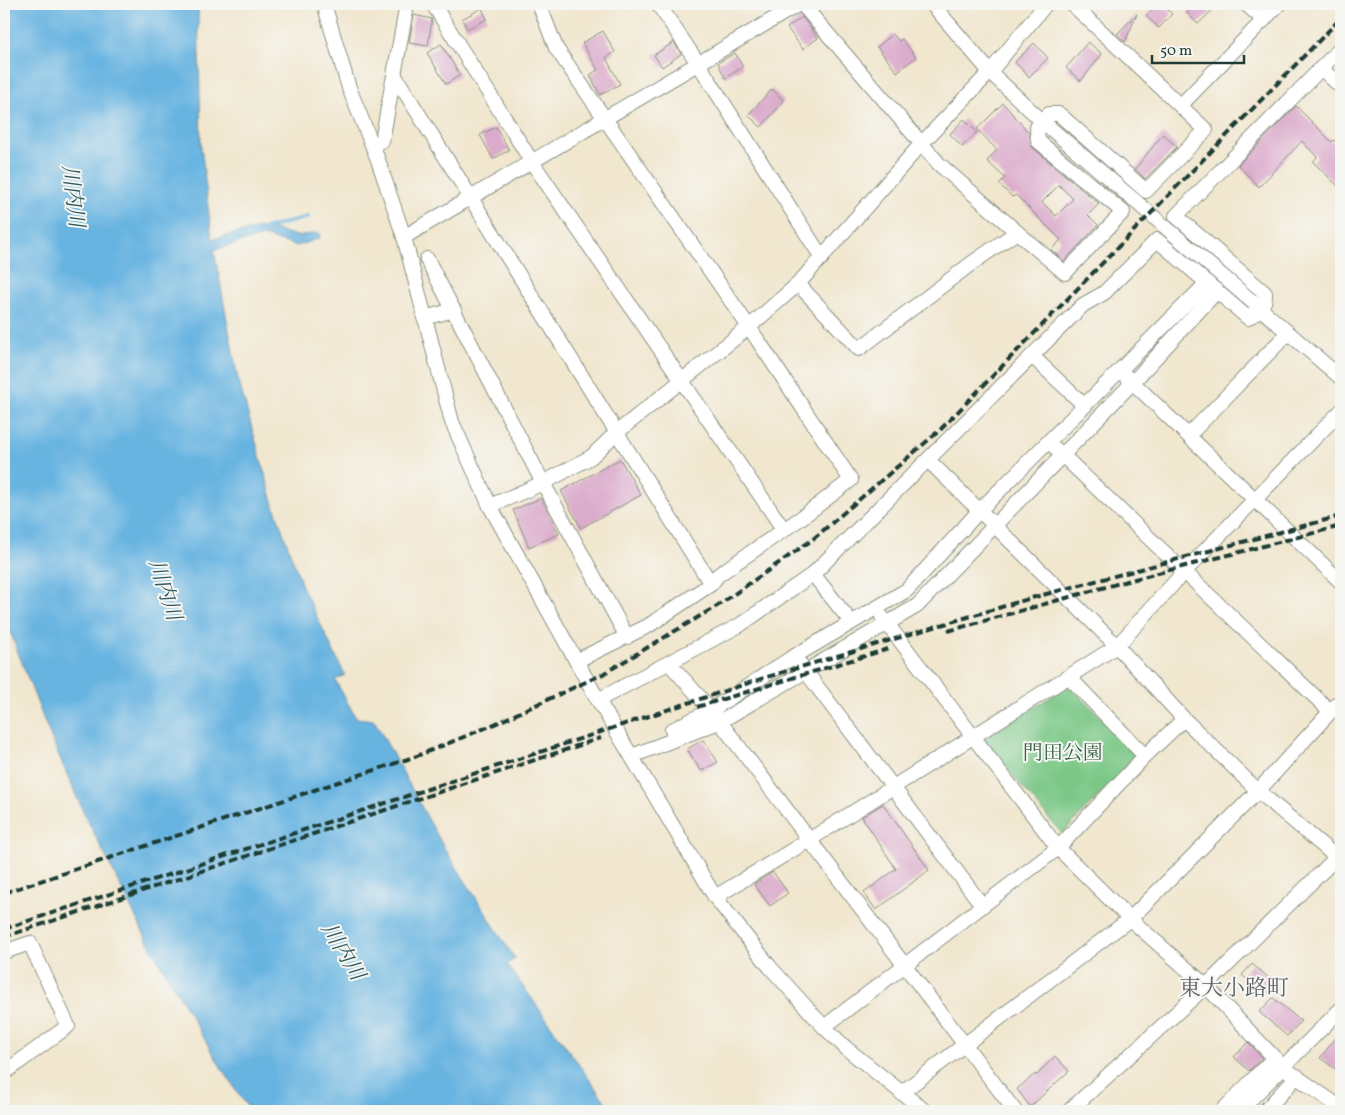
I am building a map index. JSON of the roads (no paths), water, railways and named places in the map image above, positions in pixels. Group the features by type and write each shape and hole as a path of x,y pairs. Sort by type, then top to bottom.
{"street":[{"path":"324,4 349,88 377,157 404,237 452,422 467,460 490,506 598,700 714,897 770,967 824,1027 901,1093 925,1111"},
{"path":"382,141 407,4"},
{"path":"433,4 532,162 784,530"},
{"path":"539,4 556,48 749,327 851,480 784,530 718,575 711,584 648,626 576,661"},
{"path":"658,4 698,63 822,258"},
{"path":"404,237 470,200 605,117 801,4 939,164 1064,273 1123,212 1038,141 1037,127 1042,121 1049,114 1059,114 1146,190 1206,130 1072,4"},
{"path":"932,4 990,72 1042,121 1341,378"},
{"path":"490,506 543,483 591,457 616,433 749,327 798,284 922,143 990,72 1046,4"},
{"path":"1246,4 1264,20"},
{"path":"1181,105 1279,4"},
{"path":"598,700 740,625 813,574 1083,305 1104,294 1157,240 1248,318 1260,309 1265,301 1265,292 1176,216 1341,48"},
{"path":"1321,68 1341,87"},
{"path":"395,76 470,200 711,584"},
{"path":"798,284 859,349 972,263 1017,232"},
{"path":"427,258 543,483 627,637"},
{"path":"715,716 793,657 907,590 980,510 1120,370 1212,287"},
{"path":"632,756 649,742 715,716 806,670 917,606 1133,382 1212,287"},
{"path":"424,318 454,310"},
{"path":"1189,435 1288,333"},
{"path":"1032,356 1085,406"},
{"path":"1120,370 1341,582"},
{"path":"714,897 809,840 1118,646 1184,572 1341,411"},
{"path":"1049,442 1330,711"},
{"path":"928,460 1118,646 1184,719 1258,791 1340,857 1206,986 1069,1111"},
{"path":"813,574 851,622"},
{"path":"875,608 972,738 1058,848 1130,919 1206,986 1279,1063 1341,1108"},
{"path":"793,657 806,670 982,905"},
{"path":"669,662 715,716 1015,1111"},
{"path":"1069,677 1145,756"},
{"path":"901,1093 963,1044 1130,919 1258,791 1341,700"},
{"path":"824,1027 1058,848 1145,756 1184,719"},
{"path":"4,952 30,943 68,1026 4,1073"},
{"path":"1222,1111 1341,1009"},
{"path":"1239,1111 1279,1063"},
{"path":"1265,1111 1297,1076"}],"water":[{"name":"川内川","path":"4,4 198,4 201,146 212,239 265,227 297,236 319,233 320,238 297,246 263,236 214,250 238,379 275,509 302,586 345,675 335,680 356,718 374,720 443,846 515,959 507,964 612,1111 250,1111 221,1067 151,948 83,811 47,728 4,616"}],"waterway":[{"path":"264,229 308,217"}],"railway":[{"path":"4,893 417,756 488,727 603,674 717,606 812,540 940,430 1341,18"},
{"path":"4,929 767,677 1035,597 1341,516"},
{"path":"948,631 1127,581 1341,526"},
{"path":"697,707 888,649"},
{"path":"4,937 601,738"}],"district":[{"name":"東大小路町","path":"1234,989"}],"park label":[{"name":"門田公園","path":"1063,754"}]}
